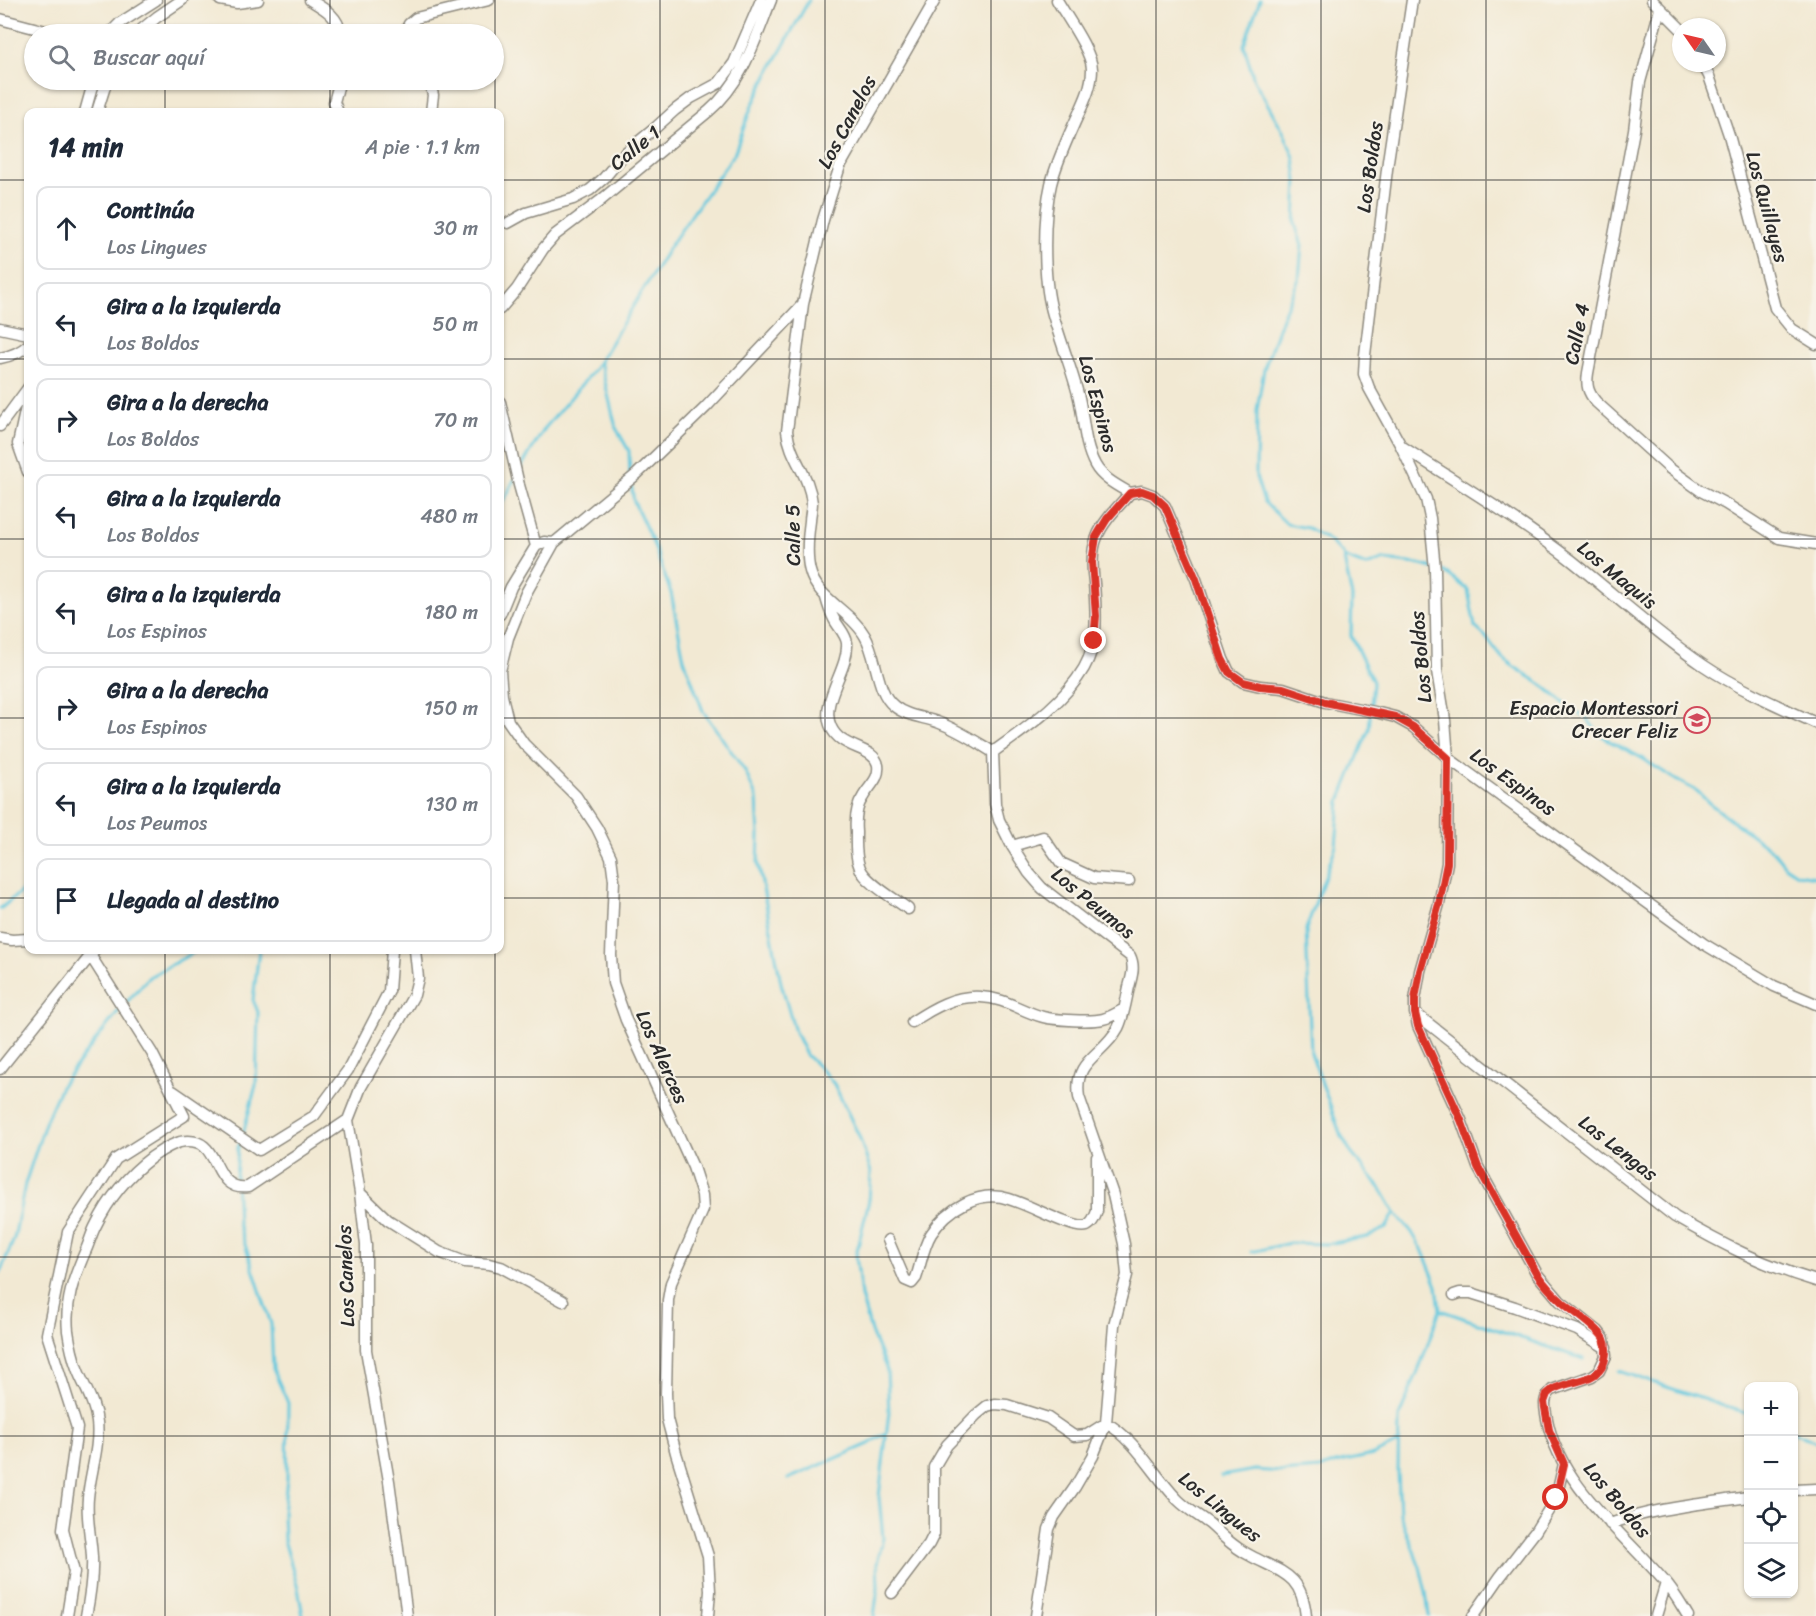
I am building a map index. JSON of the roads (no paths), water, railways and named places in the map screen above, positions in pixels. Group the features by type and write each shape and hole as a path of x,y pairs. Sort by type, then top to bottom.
{"street":[{"path":"119,24 156,0"},
{"path":"148,24 182,0"},
{"path":"220,0 237,3 258,0"},
{"path":"310,0 333,16 338,24"},
{"path":"409,24 416,18 489,0"},
{"path":"508,223 526,213 573,199 590,190 604,178 626,152 675,110 691,98 719,83 734,63 761,0"},
{"name":"Calle 1","path":"504,304 555,235 618,186 726,95 744,69 771,0"},
{"name":"Los Canelos","path":"803,304 823,220 840,166 935,0"},
{"name":"Los Espinos","path":"1057,0 1088,53 1092,66 1091,86 1062,150 1051,186 1045,237 1051,310 1069,362 1088,448 1095,466 1111,482 1130,493 1142,491 1153,495 1165,506 1196,579 1222,659 1229,672 1243,682 1283,688 1325,702 1395,717 1413,727 1448,758 1704,944 1774,986 1816,1004"},
{"name":"Los Boldos","path":"1412,0 1387,172 1364,374 1426,499 1435,569 1437,671 1448,758 1447,863 1439,904 1420,971 1415,1013 1418,1026 1461,1120 1478,1167 1537,1274 1560,1301 1598,1331 1604,1340 1605,1356 1599,1371 1592,1376 1558,1386 1547,1394 1544,1402 1549,1430 1564,1464 1610,1524 1666,1583 1688,1616"},
{"path":"1652,0 1672,20"},
{"name":"Calle 4","path":"1660,9 1640,82 1634,130 1588,373 1586,385 1588,393 1669,468 1701,490 1779,538 1816,544"},
{"path":"0,19 24,25"},
{"name":"Los Quillayes","path":"1707,72 1730,135 1775,308 1792,329 1816,344"},
{"path":"86,108 91,90"},
{"path":"98,108 104,90"},
{"path":"336,108 334,102 337,90"},
{"path":"431,108 432,90"},
{"path":"504,604 511,587 536,546 544,542 554,543 637,474 706,407 803,304"},
{"name":"Calle 5","path":"803,304 787,430 788,444 809,485 812,505 808,555 810,571 815,584 824,595 850,616 865,635 874,655 884,694 894,706 938,722 993,752"},
{"path":"0,328 24,333"},
{"path":"0,358 11,356 24,349"},
{"path":"0,426 24,393"},
{"path":"24,416 18,444 24,461"},
{"path":"504,424 536,546"},
{"name":"Los Maquis","path":"1401,446 1515,519 1571,560 1639,617 1705,667 1746,690 1816,723"},
{"path":"993,752 1035,722 1060,699 1084,668 1094,641 1096,616 1092,562 1096,537 1107,519 1130,493"},
{"name":"Los Alerces","path":"504,657 508,638 526,593 554,543"},
{"path":"824,595 833,618 845,635 847,643 828,709 830,726 841,740 850,746 870,752 875,757 878,766 875,781 863,796 858,807 855,824 860,870 866,878 908,909"},
{"name":"Los Alerces","path":"504,705 508,722 524,744 576,796 597,828 611,857 614,880 611,956 613,983 626,1020 693,1167 702,1195 703,1210 671,1283 668,1300 666,1393 667,1419 708,1556 709,1616"},
{"name":"Los Peumos","path":"993,752 995,804 999,820 1029,873 1042,888 1130,956 1133,966 1118,1028 1088,1061 1080,1073 1077,1087 1113,1195 1124,1244 1127,1275 1114,1325 1106,1423 1093,1456 1054,1517 1049,1529 1036,1616"},
{"path":"1012,846 1043,837 1060,863 1094,878 1128,881"},
{"path":"0,938 24,939"},
{"path":"0,1069 90,954"},
{"path":"66,1616 74,1572 63,1529 77,1428 47,1334 68,1232 116,1159 184,1116 152,1053 93,954"},
{"path":"171,1089 259,1150 314,1116 348,1070 389,991 392,954"},
{"path":"86,1616 92,1575 88,1498 97,1440 97,1422 93,1402 73,1357 67,1315 74,1276 98,1220 127,1180 148,1161 172,1145 193,1141 202,1144 210,1151 227,1182 235,1187 248,1187 348,1120 361,1087 414,995 418,978 415,954"},
{"path":"912,1022 934,1007 955,1000 979,996 1001,999 1043,1017 1052,1018 1102,1020 1124,1009"},
{"name":"Las Lengas","path":"1415,1013 1675,1216 1714,1240 1753,1259 1816,1281"},
{"name":"Los Canelos","path":"348,1120 366,1245 366,1350 389,1482 407,1616"},
{"path":"888,1240 905,1280 912,1283 916,1278 930,1235 941,1222 967,1201 983,1197 1006,1198 1080,1227 1086,1226 1095,1219 1097,1211 1097,1145"},
{"path":"360,1193 388,1220 440,1252 465,1262 501,1267 563,1301"},
{"path":"1454,1295 1471,1293 1515,1307 1577,1330 1606,1348"},
{"path":"892,1593 930,1544 934,1534 934,1467 947,1445 987,1406 1007,1405 1048,1418 1074,1436 1080,1437 1106,1423"},
{"name":"Los Lingues","path":"1106,1423 1121,1433 1179,1502 1238,1548 1274,1566 1294,1582 1303,1594 1306,1616"},
{"path":"1473,1616 1535,1532 1556,1498 1564,1464"},
{"path":"1798,1490 1816,1489"},
{"path":"1610,1524 1666,1509 1744,1498"},
{"path":"1656,1616 1666,1583"}],"waterway":[{"path":"520,469 545,428 594,370 670,246 734,154 751,108 809,0"},
{"path":"1260,0 1244,45 1254,80 1284,133 1294,157 1297,181 1295,224 1302,245 1299,279 1264,369 1257,410 1256,477 1264,502 1287,524 1308,528 1328,540 1343,554 1352,597 1351,636 1373,682 1369,729 1340,801 1336,846 1306,929 1311,1053 1340,1133 1352,1154 1411,1231 1422,1249 1437,1286 1440,1310 1399,1417 1400,1515 1420,1567 1429,1616"},
{"path":"600,361 616,428 629,451 630,477"},
{"path":"504,499 514,480"},
{"path":"631,483 634,502 653,543 671,593 684,659 703,711 745,771 757,799 758,862 781,983 795,1032 806,1055 834,1084 859,1136 871,1172 869,1200 856,1255 861,1296 871,1332 887,1370 889,1412 879,1497 883,1538 877,1563 878,1588 874,1616"},
{"path":"1344,557 1366,566 1383,560 1433,568"},
{"path":"1439,570 1444,571 1468,590 1475,627 1486,637 1500,656 1544,686 1571,709 1586,717 1597,732 1611,742 1697,791 1709,803 1774,852 1785,866 1797,874 1816,877"},
{"path":"0,909 24,889"},
{"path":"125,1004 149,977 191,954"},
{"path":"243,1134 256,1085 258,1012 253,1000 259,954"},
{"path":"0,1273 14,1239 25,1184 46,1120 62,1084 120,1009"},
{"path":"241,1141 238,1147 236,1177 238,1223 271,1324 273,1369 288,1403 284,1540 298,1588 303,1616"},
{"path":"1251,1252 1290,1243 1327,1244 1367,1237 1386,1228 1395,1213"},
{"path":"1440,1310 1583,1359"},
{"path":"1619,1371 1744,1413"},
{"path":"788,1479 869,1444 884,1434"},
{"path":"1798,1434 1816,1442"},
{"path":"1221,1476 1255,1470 1282,1472 1320,1469 1373,1455 1398,1443"}],"place":[{"name":"Espacio Montessori Crecer Feliz","path":"1697,720"}]}
